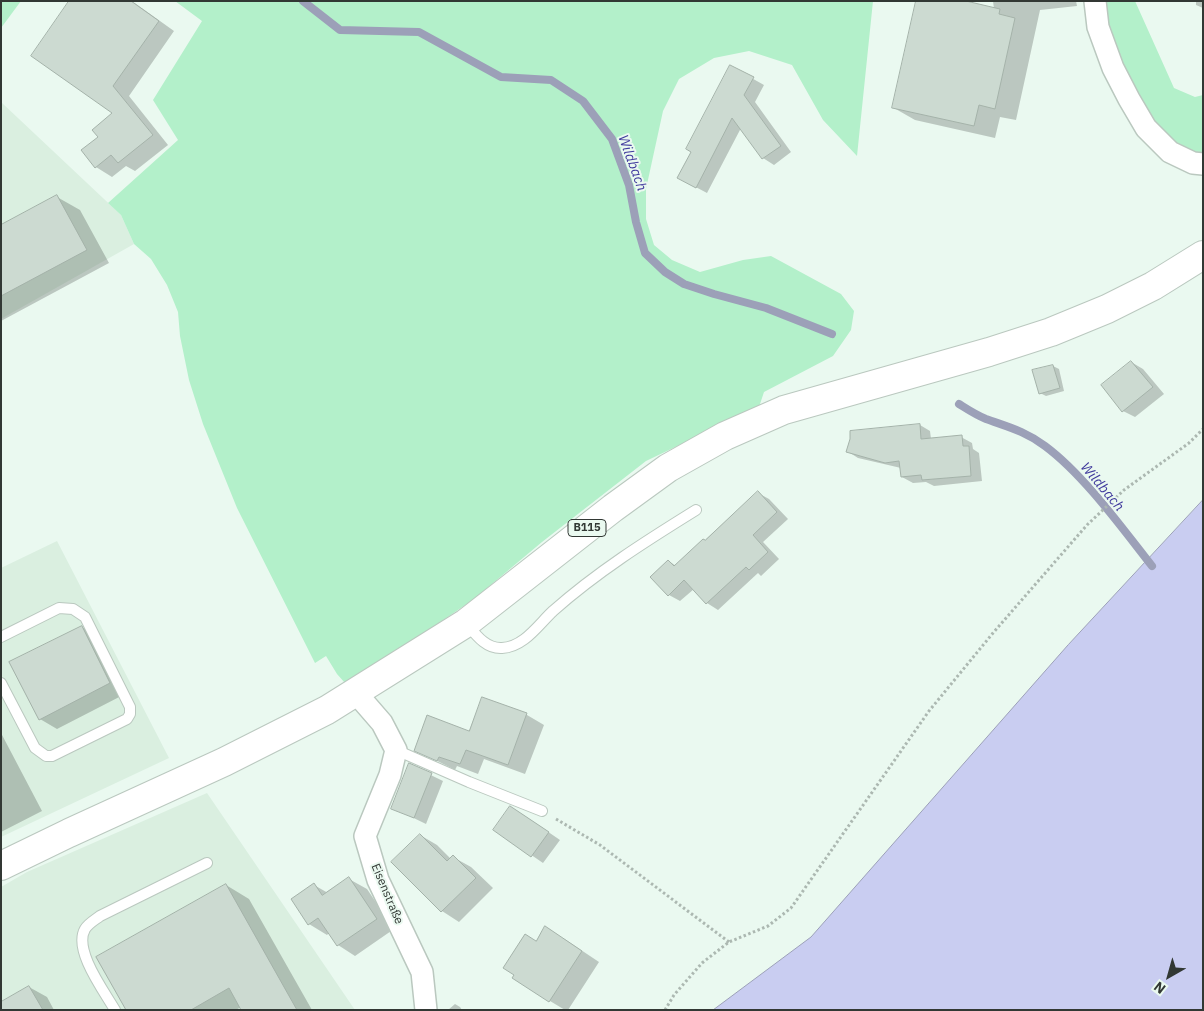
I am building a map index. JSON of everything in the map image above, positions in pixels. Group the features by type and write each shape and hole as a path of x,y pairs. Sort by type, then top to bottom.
{"main road":[{"name":"B115","path":"1,866 224,762 327,710 356,693 466,623 613,508 668,468 725,436 784,410 989,352 1052,332 1107,309 1153,286 1203,255"}],"street":[{"path":"1095,1 1098,27 1112,68 1146,128 1170,152 1193,163 1203,164"},
{"path":"356,693 382,724 396,750"},
{"name":"Eisenstraße","path":"396,750 390,775 365,836 378,880 422,972 426,1010"}],"lane":[{"path":"466,623 480,640 491,647 515,646 526,638 552,612 596,576 646,541 696,510"},
{"path":"1,683 34,748 46,756 52,756 127,719 130,714 130,707 85,617 80,613 73,609 59,608 3,632"},
{"path":"396,750 542,811"},
{"path":"115,1010 85,958 82,942 86,927 100,916 207,863"}],"path":[{"path":"665,1010 674,995 702,963 729,942 768,926 791,908 929,711 993,633 1087,525 1124,490 1189,443 1203,429"},
{"path":"542,811 600,844 729,942"}],"shaded area":[{"path":"1,102 121,215 134,244 1,319"},
{"path":"57,541 169,758 1,837 1,568"},
{"path":"207,793 355,1010 1,1010 1,887 27,872"}],"green space":[{"path":"1,1 21,1 1,28"},
{"path":"175,1 873,1 857,156 823,120 792,65 749,51 714,58 679,79 663,111 646,189 646,219 654,245 672,260 700,272 743,260 771,256 841,294 854,311 851,330 833,356 764,392 759,407 646,461 542,542 474,599 414,640 345,683 326,656 315,663 237,508 203,424 189,380 180,336 178,312 167,285 151,259 134,244 121,215 108,203 178,140 153,100 202,21"},
{"path":"1100,1 1135,1 1174,88 1195,97 1203,95 1203,156 1179,151 1133,98"}],"water":[{"path":"1203,500 1203,1010 713,1010 811,937 1068,645"}],"building":[{"path":"69,1 131,1 159,21 113,86 153,135 118,163 111,155 95,168 81,150 98,137 92,130 112,113 31,56"},
{"path":"916,1 966,1 1000,9 999,14 1015,18 995,109 979,105 974,126 892,108"},
{"path":"730,65 754,77 744,95 781,146 762,159 732,118 696,188 677,178 691,152 686,149"},
{"path":"57,195 87,250 1,296 1,225"},
{"path":"1131,361 1153,387 1122,412 1101,385"},
{"path":"1053,365 1060,388 1039,394 1032,370"},
{"path":"920,424 921,439 962,435 963,446 969,446 971,476 922,480 921,475 901,477 899,461 885,463 846,452 850,431"},
{"path":"758,491 777,512 753,535 768,552 749,570 746,567 706,604 684,580 668,596 650,577 668,560 674,566"},
{"path":"82,626 110,683 39,720 9,662"},
{"path":"482,697 527,713 508,765 466,750 460,764 439,757 437,761 414,751 427,715 469,731"},
{"path":"409,763 432,773 414,818 391,809"},
{"path":"510,806 549,832 531,857 493,830"},
{"path":"420,834 447,861 453,855 476,878 441,912 391,862"},
{"path":"349,877 377,919 337,946 318,918 308,925 291,899 314,883 322,895"},
{"path":"226,884 297,1010 241,1010 229,988 191,1010 126,1010 96,957"},
{"path":"545,926 582,951 549,1002 512,978 514,975 503,968 525,934 536,941"},
{"path":"29,986 43,1010 1,1010 1,1002"}],"waterway":[{"name":"Wildbach","path":"303,1 340,30 419,32 501,77 551,80 583,101 612,139 629,185 636,222 645,253 665,272 684,284 766,308 832,334"},
{"name":"Wildbach","path":"959,404 982,417 1030,437 1060,458 1102,503 1152,566"}]}
